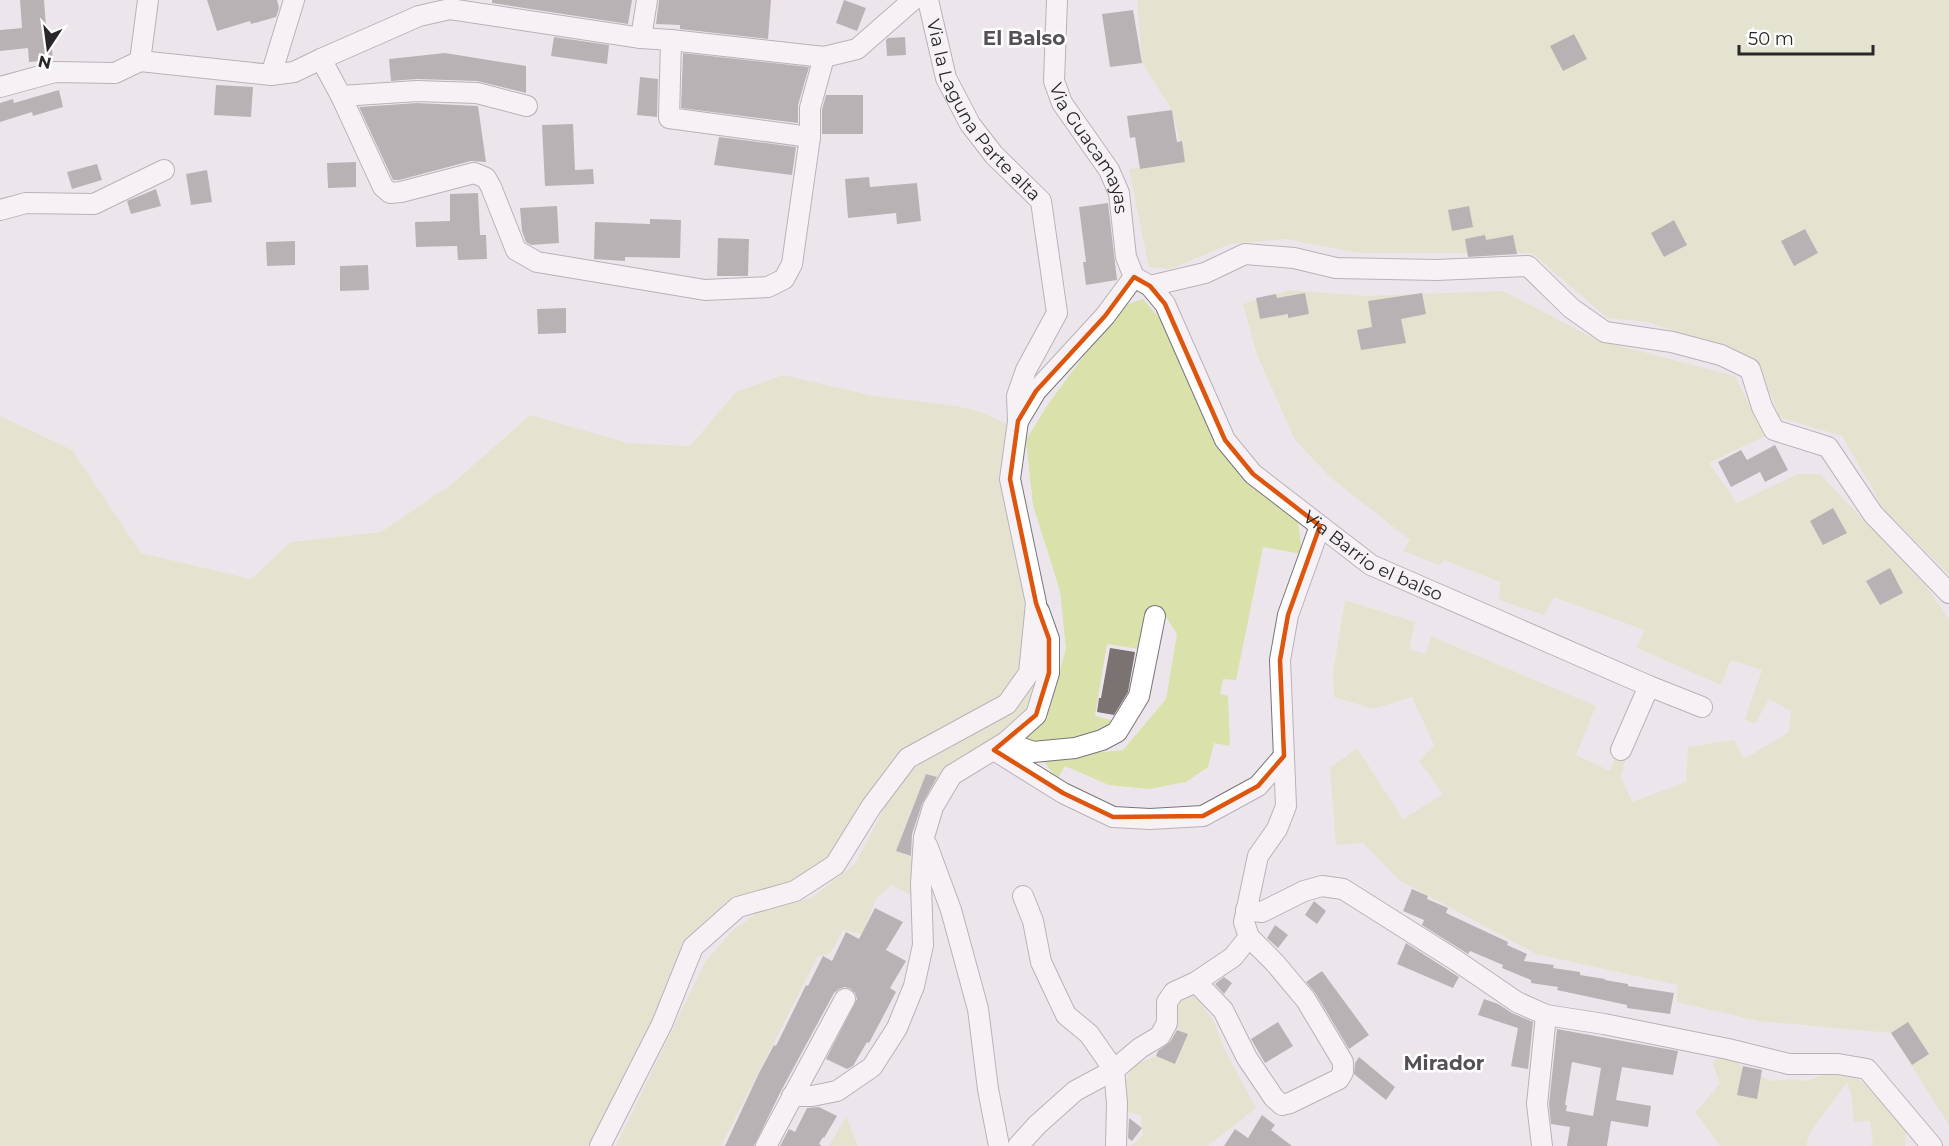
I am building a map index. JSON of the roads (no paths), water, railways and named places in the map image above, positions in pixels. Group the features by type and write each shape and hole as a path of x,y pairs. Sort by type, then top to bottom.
{"street":[{"path":"140,61 148,0"},
{"path":"271,75 294,0"},
{"path":"641,38 647,0"},
{"path":"0,87 55,72 115,73 140,61 271,75 294,72 419,15 450,9 641,38 824,57 857,49 913,0"},
{"name":"Via la Laguna Parte alta","path":"928,0 946,78 970,124 994,155 1041,201 1057,313 1026,369 1017,396 1018,421 1010,479 1036,603"},
{"name":"Via Guacamayas","path":"1057,0 1054,81 1062,103 1109,170 1119,193 1126,257 1142,282"},
{"path":"671,40 669,118 810,137"},
{"path":"321,58 383,188 390,193 474,173 486,178 491,187 516,250 537,262 705,290 768,287 784,279 792,264 810,137 810,108 824,57"},
{"path":"341,96 417,91 477,93 527,106"},
{"path":"0,210 26,203 94,204 165,170"},
{"path":"1018,421 1036,391 1105,316 1142,282 1205,273 1245,254 1294,258 1336,268 1437,270 1528,266 1571,308 1605,332 1672,342 1721,355 1750,369 1762,407 1774,430 1828,447 1873,514 1949,592"},
{"name":"Via Barrio el balso","path":"1142,282 1166,304 1225,440 1253,474 1371,565 1702,707"},
{"path":"1196,982 1222,1010 1247,1058 1274,1098 1282,1105 1339,1079 1343,1072 1343,1062 1306,1000 1250,937 1244,922 1258,856 1277,829 1286,806 1280,660 1288,615 1320,526"},
{"path":"792,1096 812,1096 837,1091 872,1067 897,1028 914,986 923,945 921,884 924,837 933,807 952,775 1000,746 1036,715 1049,673 1048,639 1036,603"},
{"path":"600,1146 662,1024 693,947 738,908 795,891 835,865 871,807 908,758 1008,704 1029,673 1036,603"},
{"path":"1000,746 1033,752 1075,748 1102,740 1117,732 1139,696 1155,616"},
{"path":"1621,750 1649,686"},
{"path":"1000,746 1063,793 1113,817 1150,819 1203,816 1258,786 1284,756"},
{"path":"924,837 951,910 978,1009 988,1089 999,1146"},
{"path":"1246,910 1262,912 1304,891 1322,886 1343,889 1402,925 1517,1002 1546,1015 1604,1024 1728,1049 1789,1064 1838,1064 1867,1069 1932,1146"},
{"path":"1023,896 1033,921 1041,962 1066,1015 1089,1034 1114,1070 1117,1103 1116,1146"},
{"path":"1018,1146 1037,1125 1075,1091 1114,1070 1140,1048 1160,1036 1167,1023 1167,1002 1174,992 1196,982 1233,957 1250,937"},
{"path":"766,1146 845,999"},
{"path":"1542,1146 1537,1104 1546,1015"}],"district":[{"name":"El Balso","path":"1024,38"},
{"name":"Mirador","path":"1444,1063"}]}
